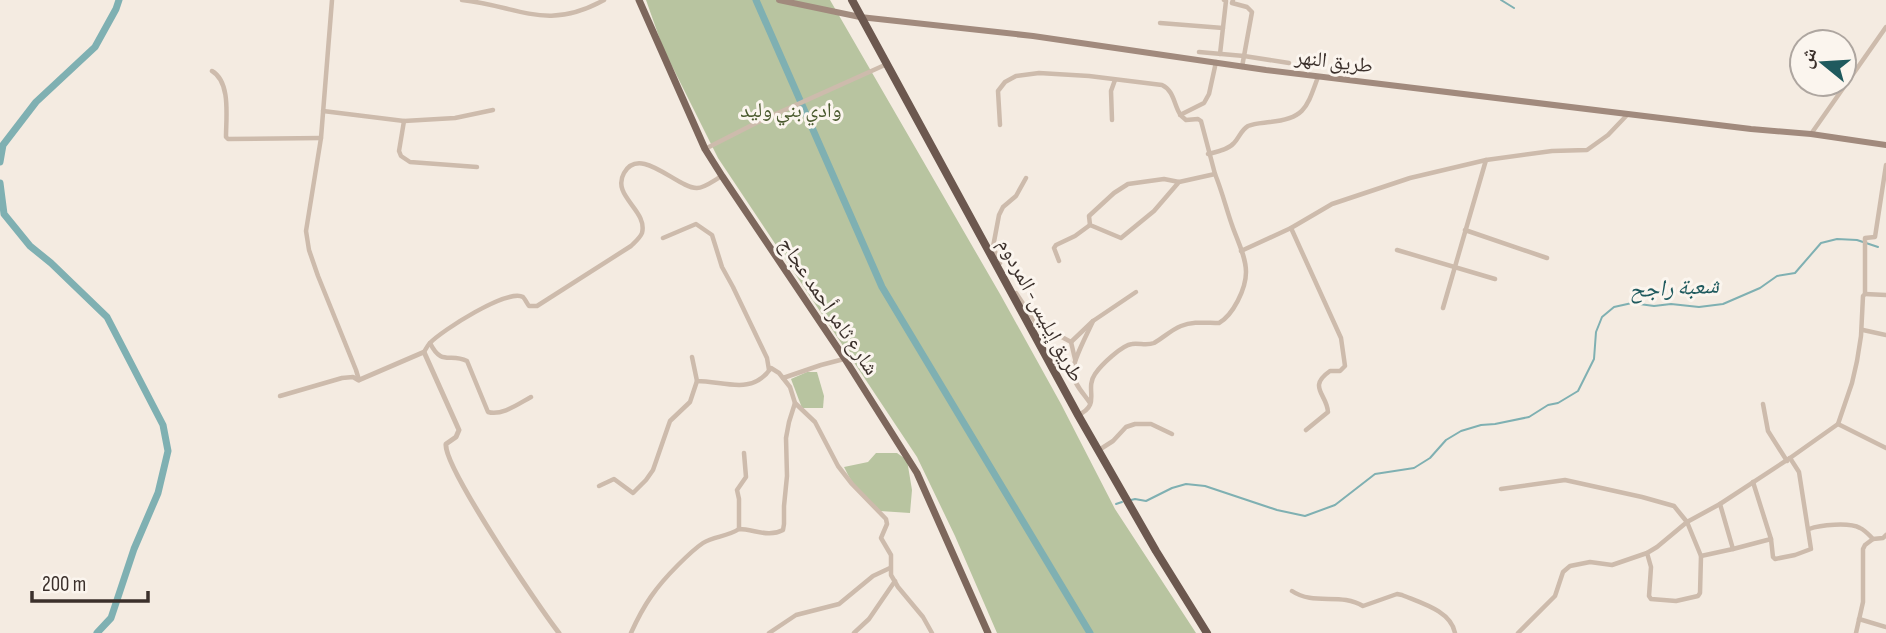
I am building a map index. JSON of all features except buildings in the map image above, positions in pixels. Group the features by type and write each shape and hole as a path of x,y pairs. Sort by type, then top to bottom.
{"highway":[{"name":"طريق إيليس- المردوم","path":"852,0 1078,415 1156,551 1207,633"}],"main road":[{"name":"شارع ثامر أحمد عجاج","path":"639,0 705,149 845,359 917,473 988,633"},
{"name":"طريق النهر","path":"779,0 860,17 1033,36 1242,67 1886,145"}],"street":[{"path":"332,0 321,138 307,220 307,241 359,380"},
{"path":"462,0 551,17 582,10 604,0"},
{"path":"1220,54 1229,1 1247,6 1252,12 1242,67"},
{"path":"1160,23 1223,28"},
{"path":"1811,134 1886,27"},
{"path":"1199,52 1244,55 1289,63"},
{"path":"1180,115 1200,106 1207,99 1216,62"},
{"path":"705,149 887,63"},
{"path":"212,71 222,82 228,139 321,138"},
{"path":"1000,125 998,91 1005,82 1016,76 1039,74 1097,77 1165,86 1171,91 1180,115 1186,120 1198,118 1201,121 1215,174 1241,251 1246,270 1245,280 1237,303 1227,318 1219,323 1192,323 1152,344 1129,345 1123,348 1093,377 1090,404 1086,411 1078,415"},
{"path":"1209,154 1233,144 1249,126 1297,117 1311,95 1318,76"},
{"path":"1111,120 1110,96 1115,80"},
{"path":"323,111 404,121 455,118 493,110"},
{"path":"1241,251 1292,228 1342,200 1410,178 1486,160 1552,151 1587,150 1608,135 1628,114"},
{"path":"404,121 399,151 405,160 477,167"},
{"path":"1443,308 1486,160"},
{"path":"1518,633 1555,596 1563,572 1570,566 1590,562 1612,565 1647,553 1687,522 1788,460 1838,424 1852,383 1861,336 1865,294 1865,238 1875,237 1886,165"},
{"path":"359,380 424,352 430,343 475,311 498,301 518,296 523,297 529,306 537,306 631,246 642,231 639,217 621,185 625,170 630,166 654,166 693,188 702,188 722,176"},
{"path":"1090,225 1089,216 1121,187 1128,184 1164,178 1179,182 1215,174"},
{"path":"1026,178 1016,196 1001,210 993,250 1009,285 1036,323 1072,342 1076,359"},
{"path":"1090,225 1121,238 1154,211 1179,182"},
{"path":"663,239 696,224 712,235 722,267 767,358 769,371"},
{"path":"1059,261 1054,248 1056,245 1090,225"},
{"path":"1292,228 1341,338 1345,363 1340,371 1330,371 1320,381 1318,388 1329,408 1328,412 1306,430"},
{"path":"1465,230 1547,258"},
{"path":"1397,250 1495,279"},
{"path":"1072,342 1093,321 1136,292"},
{"path":"1865,294 1886,295"},
{"path":"1090,404 1072,372 1093,321"},
{"path":"1863,330 1886,335"},
{"path":"430,343 440,357 467,361 488,412 495,414 504,411 531,397"},
{"path":"424,352 459,430 456,437 446,444 446,453 513,568 559,633"},
{"path":"599,486 614,479 633,493 646,480 653,470 670,421 690,402 697,381 692,357"},
{"path":"783,378 845,359"},
{"path":"697,381 744,386 758,380 771,368 783,378 790,387 795,403 815,422 837,464 852,484 886,519 887,524 881,538 891,555 890,568 895,581 932,633"},
{"path":"280,396 342,378 353,376 359,380"},
{"path":"631,633 652,593 702,544 740,529 766,534 782,530 785,524 786,438 795,403"},
{"path":"1753,482 1771,538 1774,558 1811,549 1799,472 1768,431 1763,404"},
{"path":"1098,450 1113,441 1126,427 1135,424 1151,424 1172,434"},
{"path":"1838,424 1886,448"},
{"path":"740,529 737,490 746,477 744,453"},
{"path":"1501,489 1565,480 1670,504 1677,508 1687,522 1701,556 1698,596 1676,601 1651,599 1651,567 1647,553"},
{"path":"1720,504 1733,549"},
{"path":"1809,529 1828,525 1855,526 1873,539"},
{"path":"1856,633 1863,602 1863,549 1873,539 1886,535"},
{"path":"1701,556 1771,538"},
{"path":"769,633 796,615 839,604 873,576 890,568"},
{"path":"854,633 869,619 895,581"},
{"path":"1292,591 1307,598 1344,600 1363,606 1397,594 1402,595 1447,618 1454,625 1455,633"},
{"path":"1859,619 1886,627"}],"green space":[{"name":"وادي بني وليد","path":"646,0 830,0 1000,294 1115,509 1196,633 997,633 917,457 718,158 663,48"},
{"path":"807,372 817,372 824,396 823,408 802,408 791,379"},
{"path":"876,453 897,453 907,460 912,490 910,513 880,511 860,493 850,478 844,467 868,462"}],"waterway":[{"path":"0,162 3,145 36,102 95,47 119,0"},
{"name":"وادي بني وليد","path":"756,0 882,287 1090,633"},
{"path":"1501,0 1514,8"},
{"path":"0,183 4,214 30,246 107,317 163,425 168,451 158,493 134,549 111,618 97,633"},
{"name":"شعبة راجح","path":"1131,500 1146,501 1186,484 1205,486 1277,510 1305,516 1335,505 1375,474 1414,468 1430,458 1446,440 1461,431 1529,417 1578,391 1594,359 1596,332 1602,317 1614,307 1632,303 1699,307 1723,304 1760,288 1777,276 1795,273 1821,243 1837,239 1857,240 1878,247"},
{"path":"1116,504 1122,502"}]}
